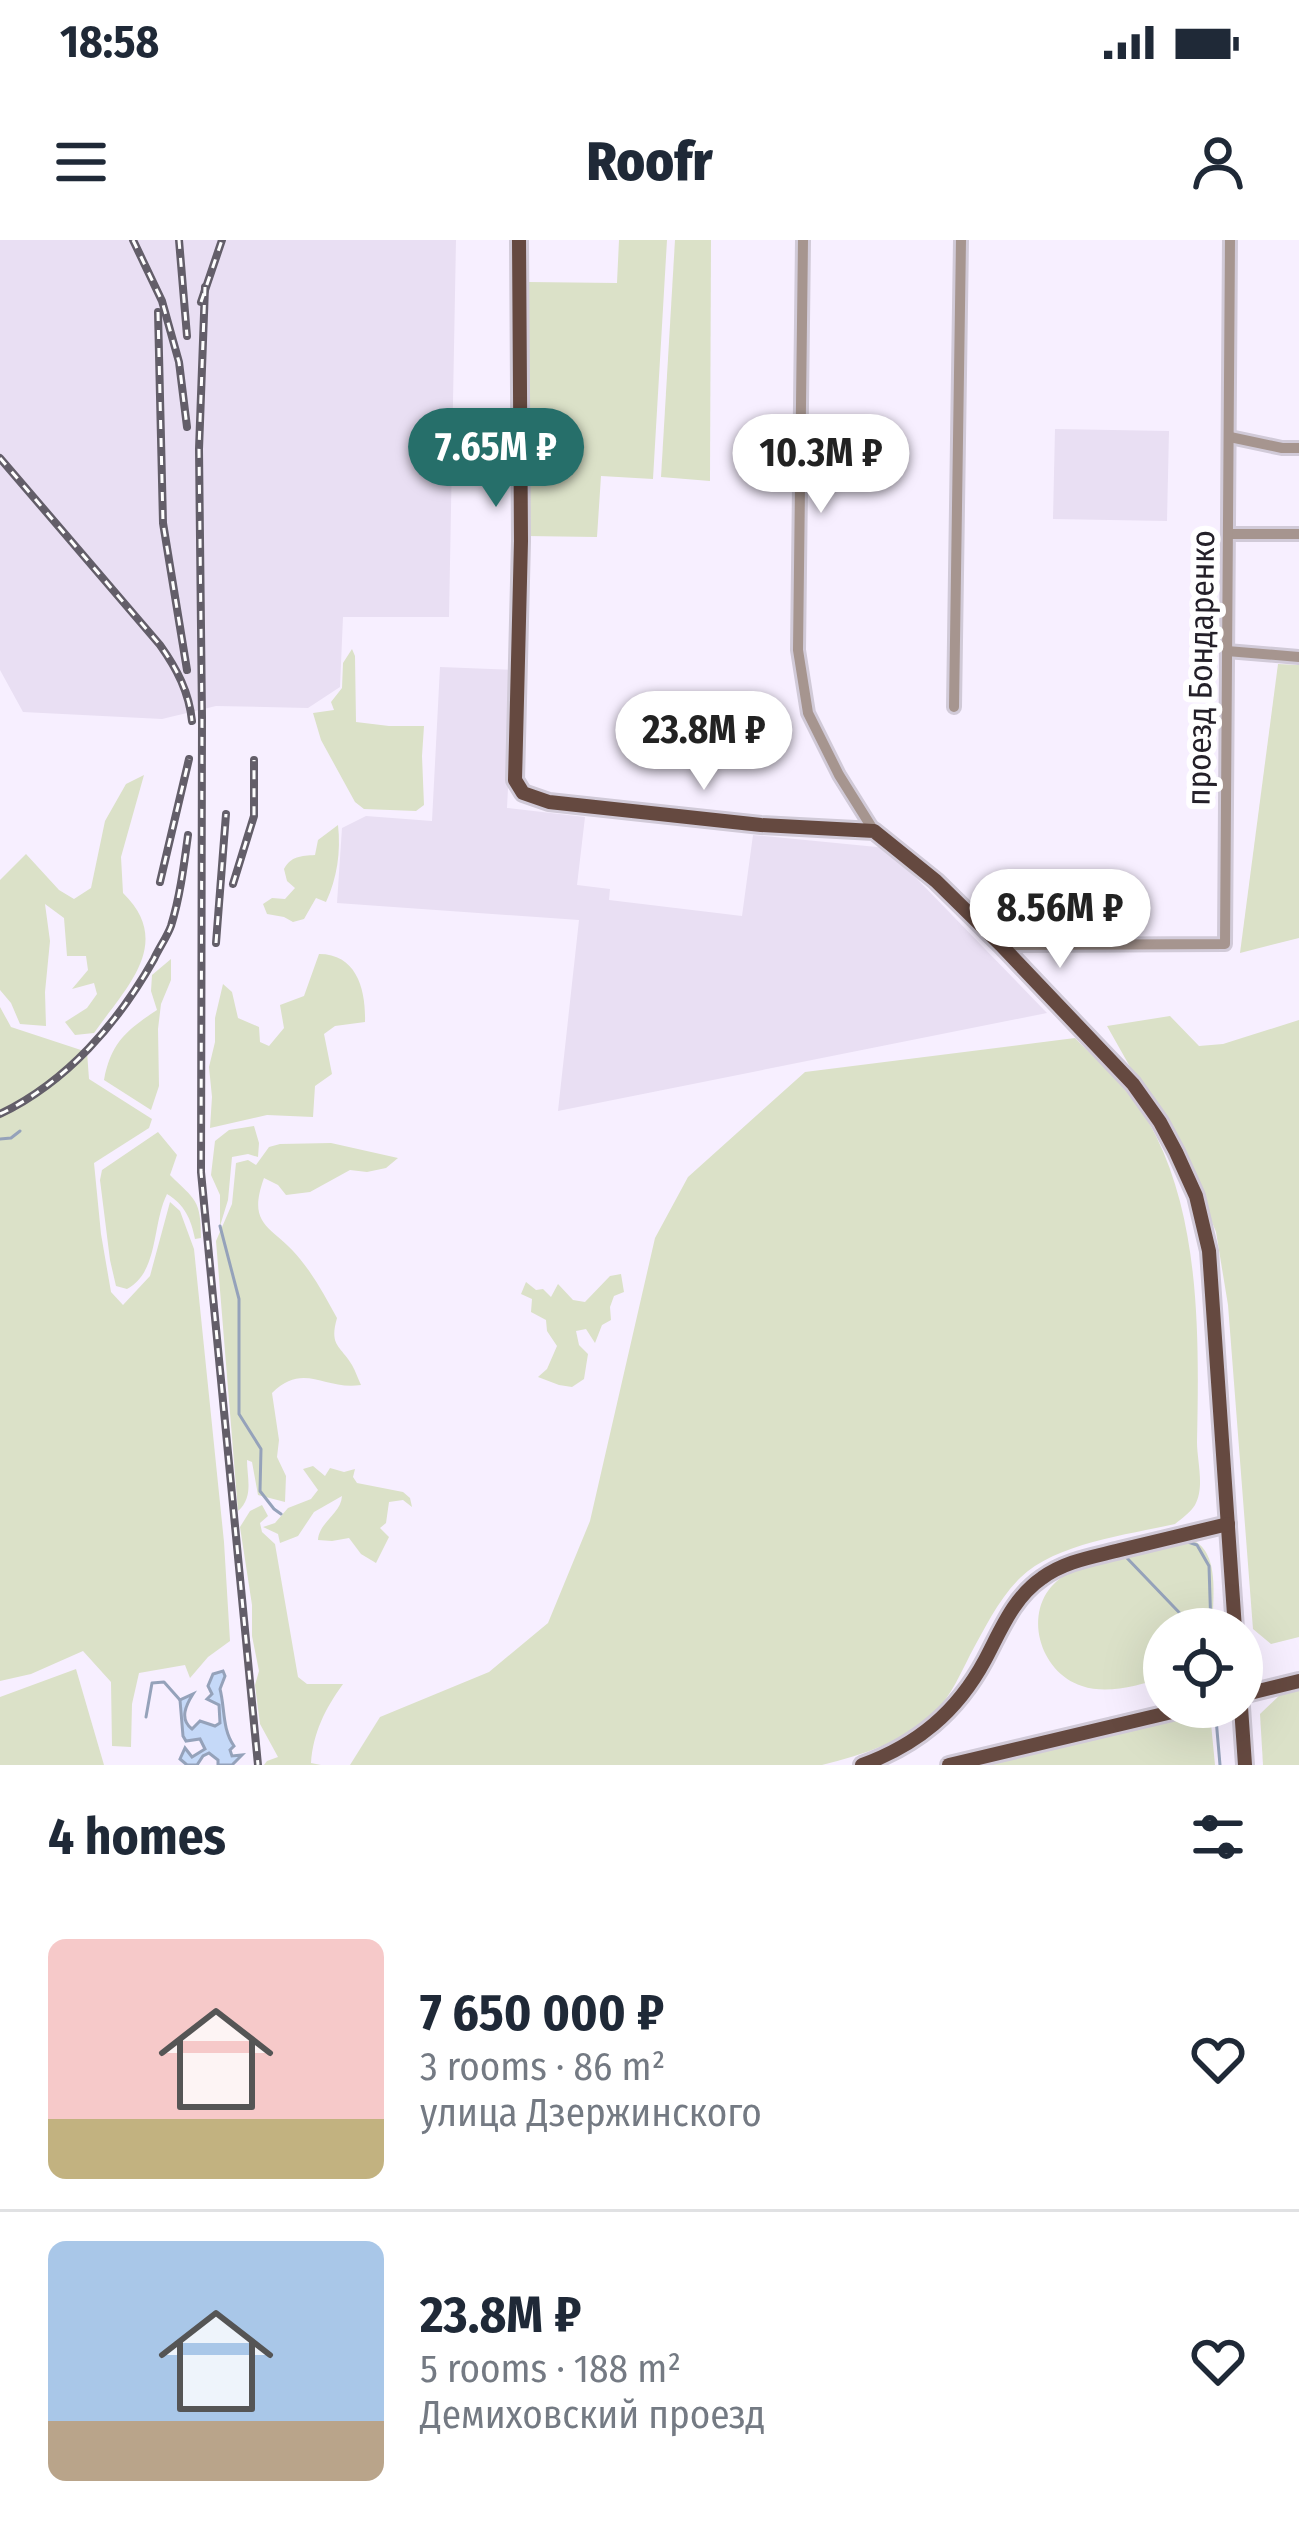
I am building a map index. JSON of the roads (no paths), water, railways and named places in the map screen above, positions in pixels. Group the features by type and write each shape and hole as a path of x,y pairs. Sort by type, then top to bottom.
{"main road":[{"path":"519,240 515,780 523,794 549,802 874,832 936,881 1133,1084 1160,1122 1196,1196 1209,1251 1234,1608"},
{"path":"862,1765 916,1739 946,1715 977,1674 1012,1609 1046,1575 1079,1560 1228,1524"},
{"path":"1263,1690 1299,1682"},
{"path":"950,1765 1143,1719"},
{"path":"1242,1728 1245,1765"}],"street":[{"path":"803,240 798,650 808,712 838,775 874,832"},
{"path":"954,707 961,240"},
{"name":"проезд Бондаренко","path":"1001,945 1226,944 1230,240"},
{"path":"1230,437 1299,448"},
{"path":"1229,534 1299,534"},
{"path":"1227,651 1299,657"}],"water":[{"path":"223,1671 220,1689 234,1746 230,1750 232,1756 242,1755 232,1765 218,1765 209,1753 197,1765 187,1765 180,1759 185,1748 192,1757 205,1749 200,1739 186,1741 183,1736 180,1700 193,1694 185,1716 192,1729 200,1721 220,1723 219,1705 207,1699 212,1694 208,1686 213,1674"}],"waterway":[{"path":"0,1139 20,1131"},
{"path":"220,1226 239,1299 239,1414 261,1449 260,1491 281,1514"},
{"path":"1185,1541 1197,1545 1209,1566 1210,1608"},
{"path":"1126,1557 1175,1608"},
{"path":"146,1717 152,1683 164,1682 180,1700"},
{"path":"1217,1728 1220,1765"}],"railway":[{"path":"133,240 162,301 179,362 187,427"},
{"path":"179,240 187,336"},
{"path":"201,302 222,240"},
{"path":"205,287 199,449 201,1172 258,1765"},
{"path":"158,312 163,523 187,670"},
{"path":"0,458 160,645 181,681 192,721"},
{"path":"160,882 189,759"},
{"path":"233,884 254,816 254,760"},
{"path":"216,943 226,814"},
{"path":"0,1114 69,1068 140,983 171,926 188,835"}]}
